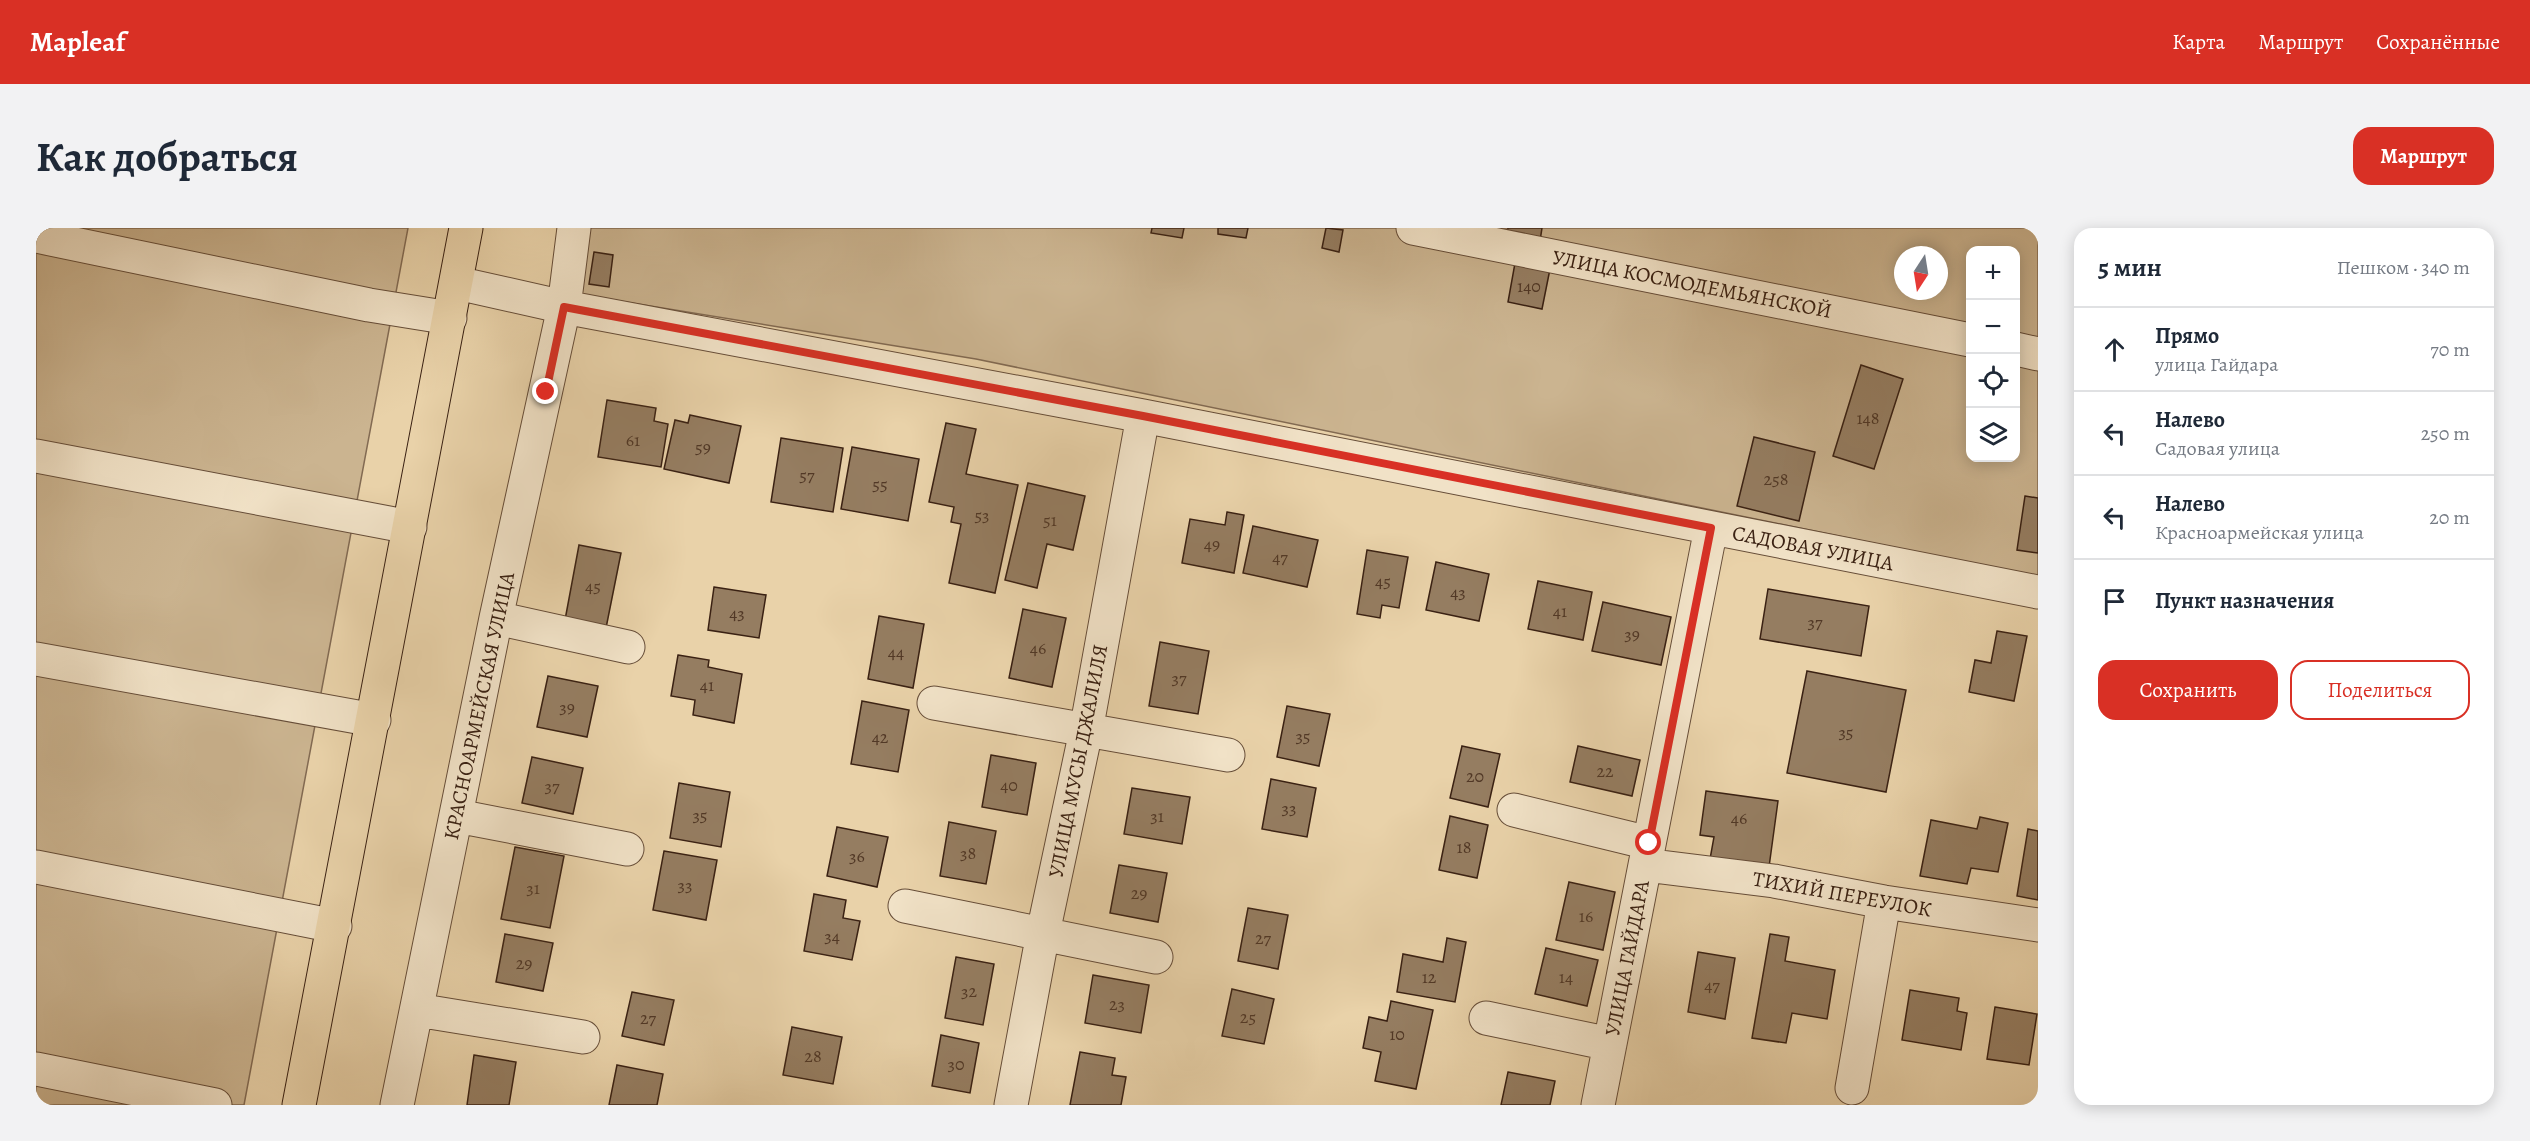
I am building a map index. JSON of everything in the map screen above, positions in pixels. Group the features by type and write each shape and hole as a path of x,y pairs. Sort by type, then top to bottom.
{"main road":[{"path":"299,1105 335,926 466,228"}],"street":[{"path":"564,307 574,228"},
{"name":"УЛИЦА КОСМОДЕМЬЯНСКОЙ","path":"1413,228 1966,339"},
{"path":"36,236 369,305 450,318"},
{"name":"САДОВАЯ УЛИЦА","path":"457,283 564,307 1143,416 2038,592"},
{"name":"КРАСНОАРМЕЙСКАЯ УЛИЦА","path":"397,1105 496,618 564,307"},
{"path":"2020,350 2038,354"},
{"name":"УЛИЦА МУСЫ ДЖАЛИЛЯ","path":"1011,1105 1043,933 1086,731 1143,416"},
{"path":"36,456 410,527"},
{"name":"УЛИЦА ГАЙДАРА","path":"1598,1105 1711,528"},
{"path":"496,618 628,646"},
{"path":"36,659 374,720"},
{"path":"934,703 1228,755"},
{"name":"ТИХИЙ ПЕРЕУЛОК","path":"1514,810 1647,854 1884,902 2038,925"},
{"path":"457,816 627,849"},
{"path":"36,867 335,926"},
{"path":"1852,1088 1884,902"},
{"path":"905,906 1156,957"},
{"path":"417,1010 583,1037"},
{"path":"1486,1018 1610,1044"},
{"path":"36,1069 215,1105"}],"shaded area":[{"path":"36,228 408,228 244,1105 36,1105"},
{"path":"561,228 2038,228 2038,577 976,359 552,290"}],"building":[{"path":"1152,228 1184,228 1182,238 1151,233"},
{"path":"1218,228 1248,228 1246,238 1218,234"},
{"path":"1326,228 1343,230 1339,252 1322,248"},
{"path":"1508,228 1542,228 1540,241 1507,234"},
{"path":"594,252 613,255 609,287 589,284"},
{"path":"1515,263 1550,269 1542,309 1508,302"},
{"path":"1861,365 1903,379 1874,469 1833,456"},
{"path":"607,400 656,408 654,421 668,424 661,467 598,457"},
{"path":"690,415 741,426 729,483 664,469 675,420 688,423"},
{"path":"946,423 976,429 966,474 1018,485 995,593 949,583 961,524 951,522 954,507 929,502"},
{"path":"1754,437 1815,452 1799,521 1737,506"},
{"path":"781,438 843,448 833,512 771,502"},
{"path":"852,447 919,459 908,521 841,509"},
{"path":"1028,483 1085,496 1073,550 1047,544 1037,588 1005,580"},
{"path":"2025,496 2038,498 2038,553 2017,550"},
{"path":"1227,512 1244,515 1234,573 1182,563 1190,519 1225,525"},
{"path":"1253,526 1318,540 1307,587 1243,573"},
{"path":"579,545 621,553 606,628 565,620"},
{"path":"1367,550 1408,557 1399,608 1382,605 1380,618 1357,614"},
{"path":"1436,562 1489,574 1479,621 1426,610"},
{"path":"1538,581 1592,592 1583,640 1528,629"},
{"path":"714,587 766,595 759,638 708,630"},
{"path":"1768,589 1869,606 1861,656 1760,639"},
{"path":"1603,602 1671,617 1661,665 1592,651"},
{"path":"1023,609 1066,618 1052,687 1009,678"},
{"path":"879,616 924,624 913,688 868,679"},
{"path":"1997,631 2027,636 2014,701 1969,692 1975,660 1991,663"},
{"path":"1160,642 1209,651 1198,714 1149,706"},
{"path":"678,655 709,660 708,667 742,674 734,723 693,715 695,700 671,696"},
{"path":"1807,671 1906,690 1886,792 1787,773"},
{"path":"548,676 598,686 587,737 537,727"},
{"path":"862,701 909,710 898,772 851,764"},
{"path":"1287,706 1330,714 1319,766 1277,757"},
{"path":"1462,746 1500,754 1488,807 1450,798"},
{"path":"1578,746 1640,760 1632,796 1570,782"},
{"path":"991,755 1036,763 1027,815 982,807"},
{"path":"532,757 583,768 573,814 522,803"},
{"path":"1271,779 1316,788 1307,837 1262,829"},
{"path":"679,783 730,792 721,847 670,838"},
{"path":"1132,788 1190,797 1182,844 1124,834"},
{"path":"1706,791 1778,801 1769,867 1710,859 1714,837 1700,835"},
{"path":"1450,816 1488,825 1477,878 1439,870"},
{"path":"1980,817 2008,823 1998,872 1971,868 1967,884 1920,876 1931,820 1977,829"},
{"path":"949,822 996,831 986,884 940,876"},
{"path":"837,827 888,837 877,887 827,876"},
{"path":"2028,829 2038,831 2038,900 2017,896"},
{"path":"515,847 564,856 550,928 501,919"},
{"path":"664,851 717,860 706,920 653,910"},
{"path":"1119,865 1167,873 1158,922 1110,913"},
{"path":"1569,882 1615,892 1603,950 1556,940"},
{"path":"814,894 846,900 843,918 860,921 852,960 804,951"},
{"path":"1248,908 1288,915 1278,969 1238,961"},
{"path":"505,934 553,943 543,991 496,982"},
{"path":"1770,934 1789,937 1785,961 1835,970 1827,1019 1792,1013 1786,1043 1752,1038"},
{"path":"1447,938 1466,942 1455,1002 1397,992 1403,954 1443,962"},
{"path":"1546,948 1598,960 1587,1006 1535,994"},
{"path":"1698,952 1735,958 1725,1019 1688,1012"},
{"path":"956,957 994,964 983,1025 945,1018"},
{"path":"1093,975 1149,985 1141,1033 1085,1023"},
{"path":"1232,989 1274,999 1264,1044 1222,1036"},
{"path":"1910,990 1959,998 1957,1011 1967,1013 1961,1050 1902,1040"},
{"path":"632,992 674,1000 664,1045 622,1036"},
{"path":"1391,1001 1433,1010 1416,1089 1375,1081 1381,1052 1363,1048 1369,1017 1387,1021"},
{"path":"1995,1007 2037,1014 2029,1065 1987,1059"},
{"path":"792,1027 842,1037 833,1084 783,1075"},
{"path":"941,1035 979,1043 970,1093 932,1086"},
{"path":"1080,1052 1115,1058 1112,1075 1126,1077 1121,1105 1070,1105"},
{"path":"474,1055 516,1062 509,1105 467,1105"},
{"path":"617,1065 663,1074 657,1105 609,1105"},
{"path":"1508,1072 1555,1081 1550,1105 1501,1105"}],"route":[{"path":"546,392 564,307 1143,416 1711,528 1649,843"}]}
